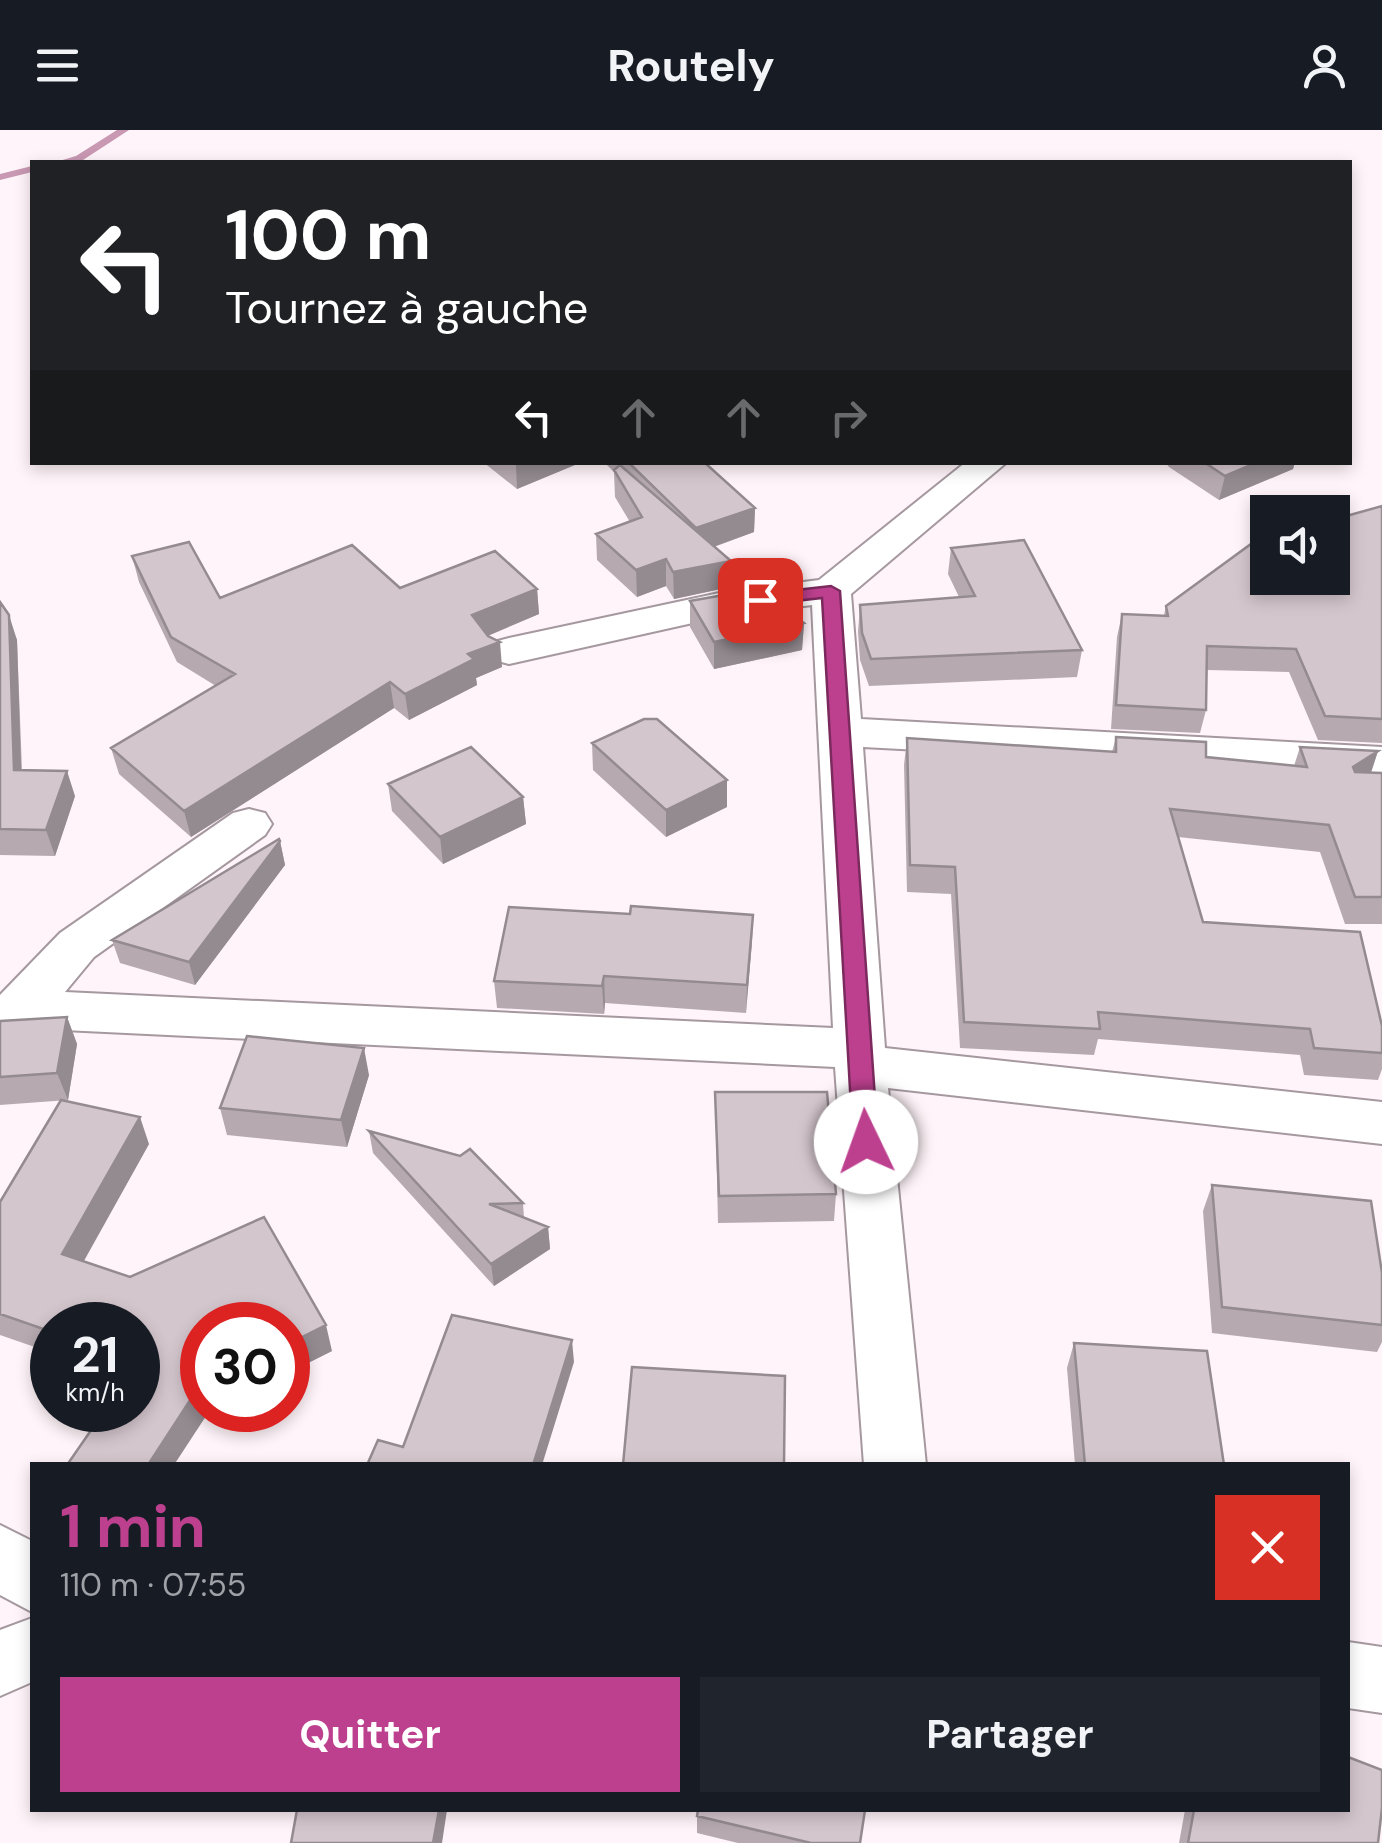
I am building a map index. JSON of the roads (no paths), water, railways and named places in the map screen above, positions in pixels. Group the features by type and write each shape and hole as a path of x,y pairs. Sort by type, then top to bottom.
{"street":[{"path":"510,651 724,604 831,591 985,465"},
{"path":"831,591 860,1057 895,1462"},
{"path":"840,732 1382,761"},
{"path":"11,1011 77,945 249,824"},
{"path":"11,1011 860,1057 1382,1122"},
{"path":"0,1555 30,1578"},
{"path":"0,1662 30,1651"},
{"path":"1350,1675 1382,1680"}],"waterway":[{"path":"70,160 124,130"},
{"path":"0,177 30,170"}]}
